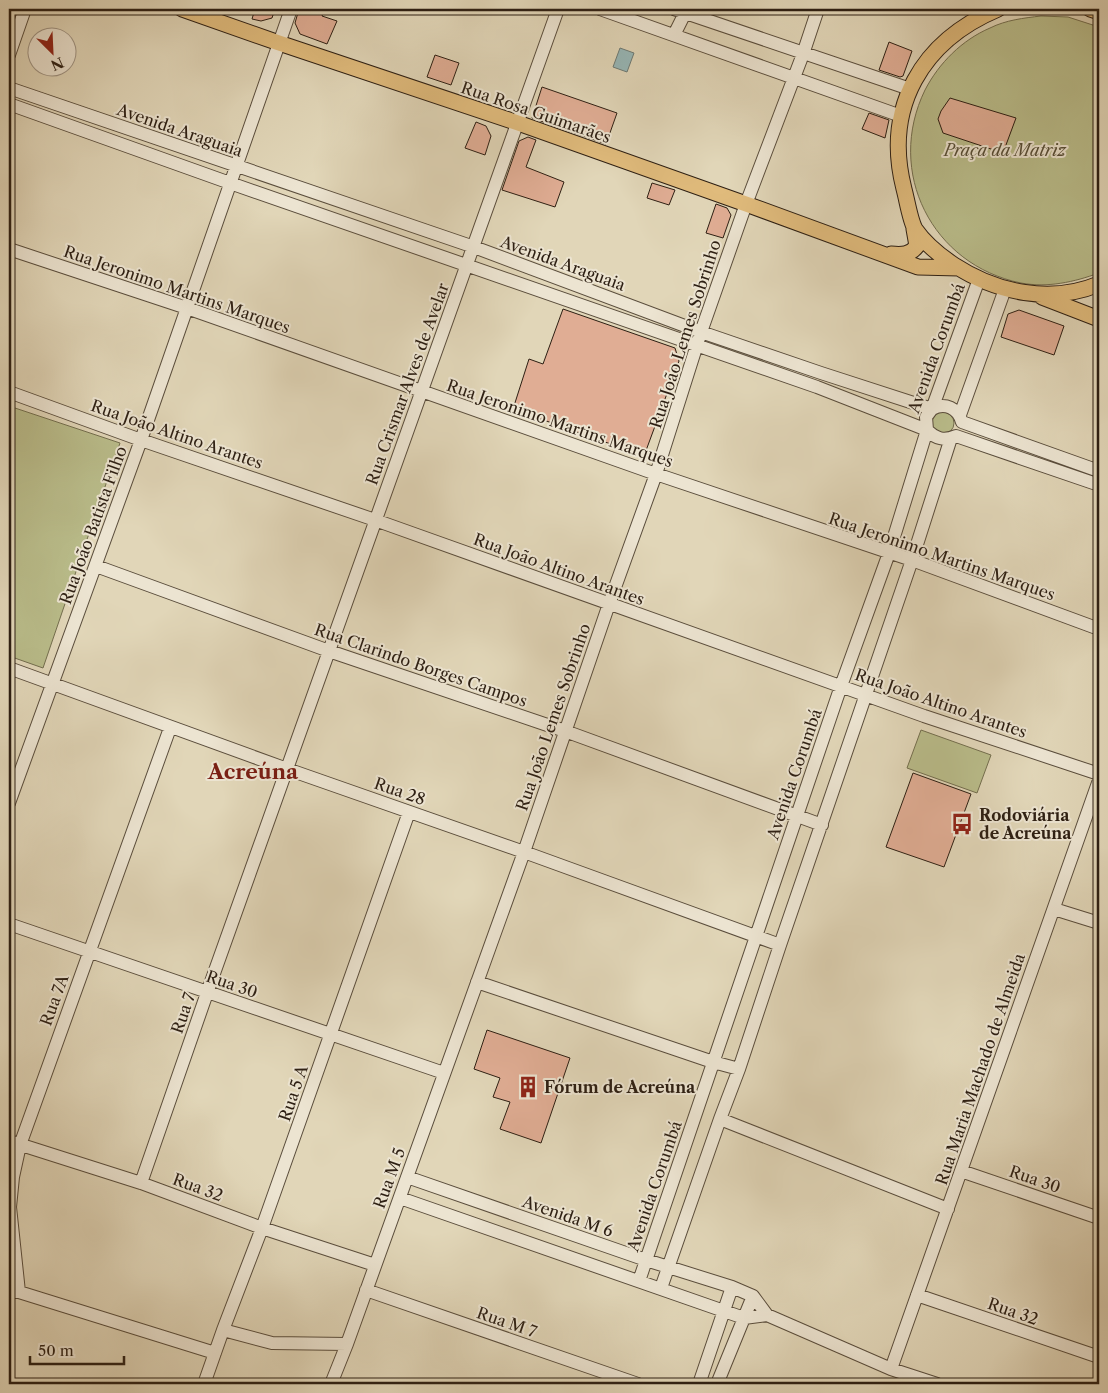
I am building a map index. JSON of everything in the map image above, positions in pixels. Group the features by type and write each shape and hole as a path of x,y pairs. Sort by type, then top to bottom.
{"main road":[{"name":"Rua Rosa Guimarães","path":"182,9 518,123 918,267 959,268"},
{"path":"998,9 978,17 957,30 938,47 922,67 910,89 901,116 898,144 900,171 914,228 933,251 979,279 1005,289 1036,294 1067,293 1099,284"},
{"path":"1090,9 1099,12"},
{"name":"Rua Rosa Guimarães","path":"877,252 903,255 913,251 917,246 914,228"},
{"path":"1036,294 1099,319"}],"street":[{"path":"9,55 25,9"},
{"name":"Rua João Batista Filho","path":"9,803 141,440 291,9"},
{"name":"Rua Crismar Alves de Avelar","path":"287,770 558,9"},
{"path":"600,9 901,116"},
{"name":"Rua João Lemes Sobrinho","path":"477,982 656,474 696,346 818,9"},
{"path":"674,35 679,11 910,89"},
{"name":"Avenida Araguaia","path":"9,88 474,247 701,332 821,373 932,408 945,405 956,410 961,418 1075,469 1099,485"},
{"name":"Avenida Araguaia","path":"9,104 347,224 817,387 927,430 938,438 953,437 1075,469 1099,471"},
{"path":"113,141 118,126"},
{"path":"347,224 353,206"},
{"name":"Rua Jeronimo Martins Marques","path":"9,249 187,308 656,474 912,560 1099,629"},
{"name":"Avenida Corumbá","path":"639,1281 841,686 889,553 927,430 926,417 932,408 979,279"},
{"path":"661,1288 739,1069 953,437 960,431 961,418 1005,289"},
{"path":"583,306 588,290"},
{"path":"817,387 821,373"},
{"name":"Rua João Altino Arantes","path":"9,392 141,440 375,520 924,716 1099,774"},
{"name":"Rua Clarindo Borges Campos","path":"96,566 329,651 565,731 822,824"},
{"name":"Rua 28","path":"9,668 170,728 524,852 780,945"},
{"name":"Rua 7A","path":"14,1292 10,1207 14,1143 88,951 170,728"},
{"name":"Rua 7","path":"141,1183 287,770"},
{"name":"Rua Maria Machado de Almeida","path":"891,1369 1099,780"},
{"name":"Rua 5 A","path":"204,1384 222,1330 262,1228 409,812"},
{"path":"1054,909 1099,924"},
{"name":"Rua 30","path":"9,924 444,1073"},
{"path":"477,982 713,1062 739,1069"},
{"name":"Rua M 5","path":"334,1383 477,982"},
{"path":"720,1119 948,1209"},
{"name":"Rua 32","path":"14,1143 141,1183 262,1228 375,1265"},
{"name":"Rua 30","path":"961,1171 1099,1218"},
{"name":"Avenida M 6","path":"407,1177 753,1296"},
{"path":"400,1198 744,1318 767,1315"},
{"path":"699,1384 732,1288"},
{"name":"Rua M 7","path":"366,1290 638,1384"},
{"path":"14,1292 215,1353"},
{"name":"Rua 32","path":"917,1295 1099,1357"},
{"path":"753,1296 767,1315 891,1369 937,1384"},
{"path":"717,1384 753,1296"},
{"path":"222,1330 272,1342 347,1344"}],"green space":[{"name":"Praça da Matriz","path":"1041,16 1068,17 1099,27 1099,273 1080,279 1041,285 1021,283 990,273 963,257 941,236 925,210 914,182 911,152 914,121 925,90 937,71 952,53 970,39 996,25"},
{"path":"9,406 120,443 43,668 9,656"},
{"path":"943,412 951,415 954,423 951,431 943,434 935,431 932,423 935,415"},
{"path":"921,730 991,755 977,793 907,768"}],"water":[{"path":"620,48 634,53 627,72 613,67"}],"building":[{"path":"255,9 275,9 272,18 261,21 252,19"},
{"path":"299,9 325,9 322,16 337,21 327,44 300,34 295,23"},
{"path":"889,42 912,51 903,76 900,77 879,70"},
{"path":"435,55 459,63 451,85 427,77"},
{"path":"542,87 617,113 606,144 532,118"},
{"path":"950,98 1016,118 1003,153 943,133 938,119"},
{"path":"869,113 889,120 885,138 862,129"},
{"path":"476,122 486,126 491,136 485,155 465,148"},
{"path":"528,137 536,140 526,167 564,182 555,207 502,190 519,141"},
{"path":"652,183 675,190 669,205 647,198"},
{"path":"716,204 727,208 731,215 723,238 706,233"},
{"path":"563,309 675,348 679,361 644,456 513,409 529,359 543,364"},
{"path":"1019,310 1064,326 1054,355 1001,337 1008,314"},
{"path":"913,773 971,794 944,867 886,847"},
{"name":"Fórum de Acreúna","path":"487,1030 570,1058 541,1143 500,1129 510,1102 493,1097 500,1078 474,1069"}],"place":[{"name":"Rodoviária de Acreúna","path":"962,824"},
{"name":"Fórum de Acreúna","path":"528,1087"}],"district":[{"name":"Acreúna","path":"253,771"}]}
